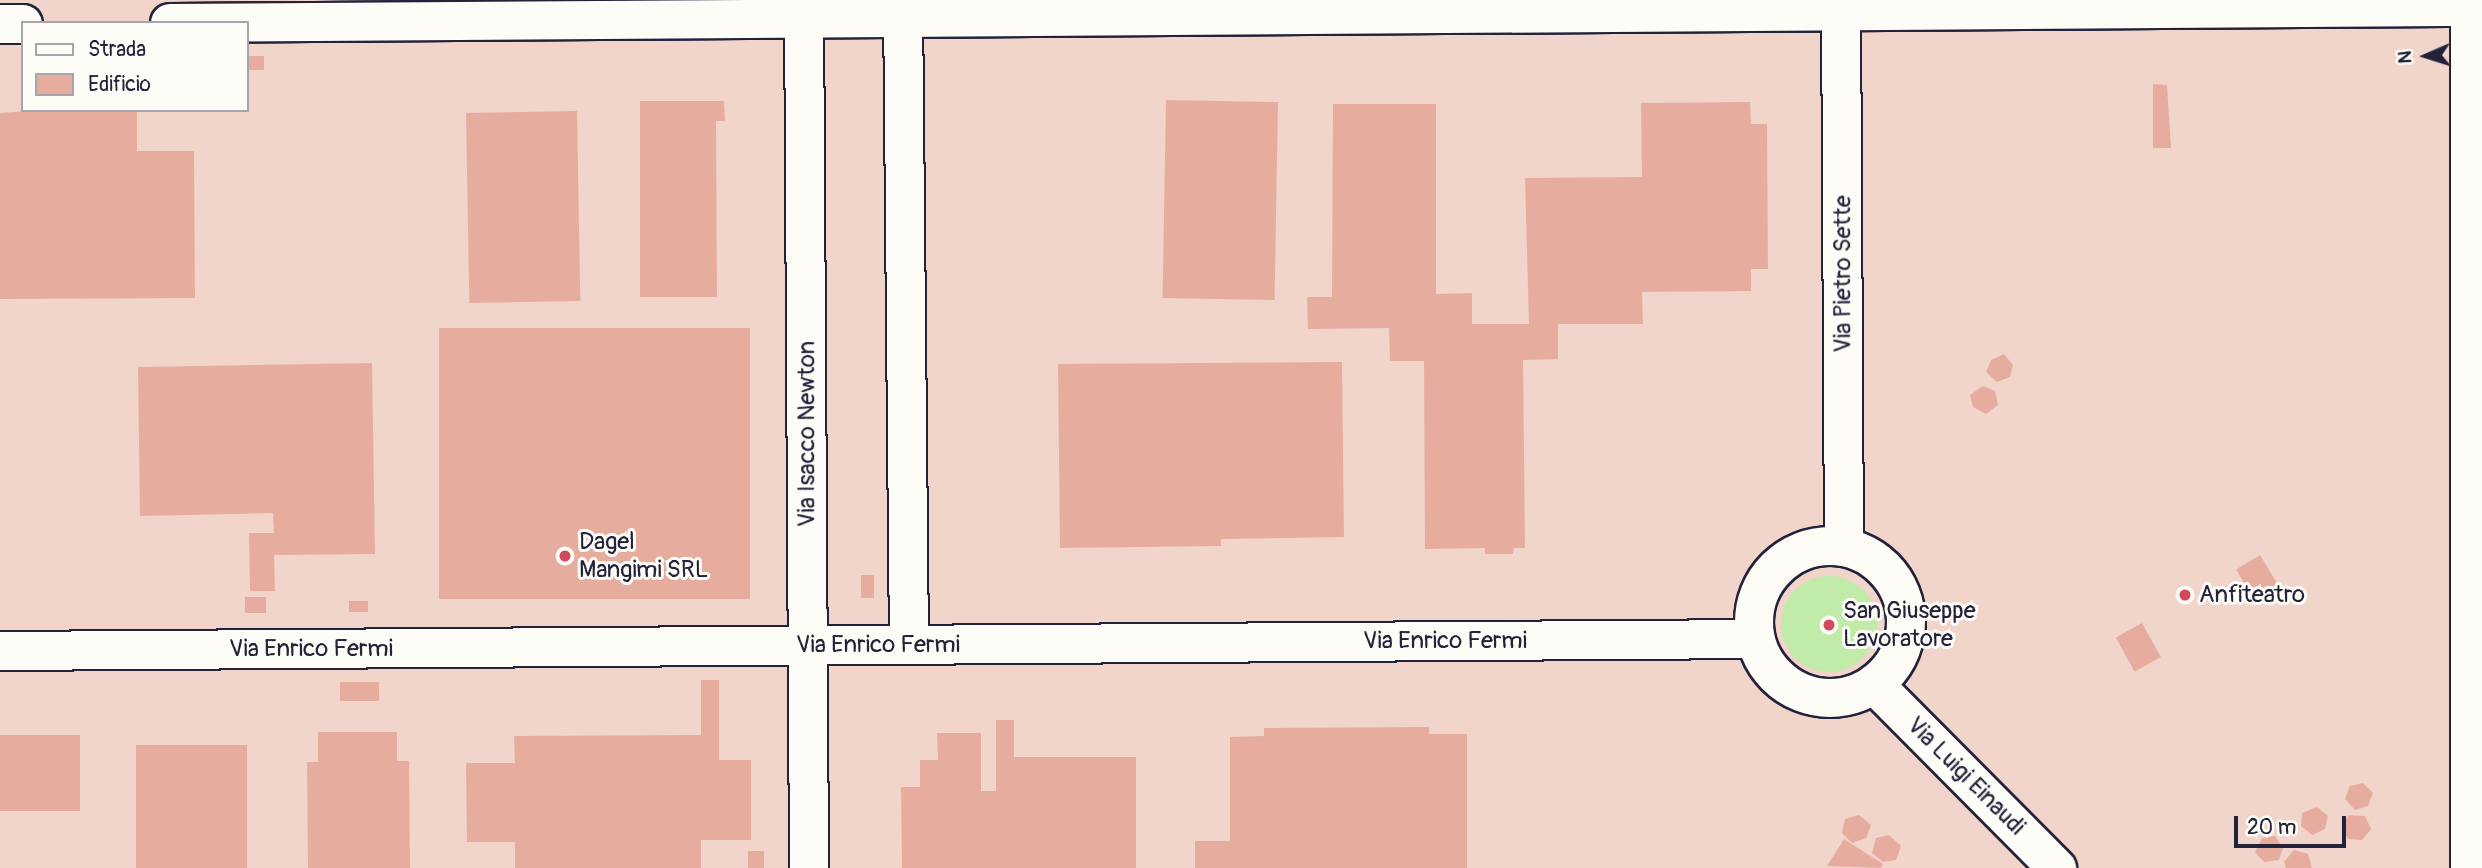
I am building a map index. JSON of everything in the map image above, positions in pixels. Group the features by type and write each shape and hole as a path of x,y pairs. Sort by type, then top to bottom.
{"street":[{"path":"248,21 804,8 2474,5 2470,868"},
{"name":"Via Pietro Sette","path":"1841,6 1844,547"},
{"name":"Via Isacco Newton","path":"804,8 809,868"},
{"path":"903,8 909,645"},
{"path":"0,24 21,24"},
{"path":"1819,547 1844,547 1868,556 1887,572 1900,594 1906,618 1897,655 1874,684 1852,695 1827,699 1803,694 1781,681 1765,662 1755,639 1757,602 1775,569 1795,554 1819,547"},
{"name":"Via Enrico Fermi","path":"0,651 1755,639"},
{"name":"Via Luigi Einaudi","path":"1874,684 2057,868"}],"shaded area":[{"path":"0,0 2482,0 2482,868 0,868"}],"green space":[{"path":"1829,576 1847,580 1863,590 1873,606 1877,624 1873,642 1863,658 1847,668 1829,672 1811,668 1795,658 1785,642 1781,624 1785,606 1795,590 1811,580"}],"building":[{"path":"248,56 264,56 264,70 248,70"},
{"path":"2153,84 2167,85 2171,148 2153,148"},
{"path":"1166,100 1278,102 1275,300 1163,298"},
{"path":"640,101 724,101 725,121 716,121 717,297 640,297"},
{"path":"1750,102 1751,124 1767,124 1768,269 1751,269 1751,291 1642,292 1643,324 1558,324 1558,359 1523,360 1525,548 1514,548 1513,554 1485,554 1485,548 1425,549 1424,361 1390,361 1389,328 1308,329 1307,297 1332,297 1333,104 1436,104 1436,294 1472,293 1472,324 1529,324 1525,178 1642,177 1641,103"},
{"path":"577,111 580,301 469,303 466,113"},
{"path":"137,112 137,151 194,151 195,298 0,299 0,113"},
{"path":"439,328 750,328 750,599 439,599"},
{"path":"2004,354 2013,365 2010,377 1997,382 1986,372 1991,360"},
{"path":"1342,362 1344,537 1221,539 1221,546 1060,548 1058,364"},
{"path":"372,363 375,554 274,555 275,591 250,591 249,533 274,533 273,513 140,516 138,367"},
{"path":"1983,386 1995,391 1998,405 1986,414 1973,407 1970,395"},
{"path":"2260,555 2279,587 2255,601 2236,569"},
{"path":"861,575 874,575 874,598 861,598"},
{"path":"245,597 266,597 266,613 245,613"},
{"path":"349,601 368,601 368,612 349,612"},
{"path":"2142,623 2161,657 2135,672 2116,638"},
{"path":"701,680 719,680 719,760 751,760 751,840 701,840 701,868 515,868 515,842 467,842 466,763 515,763 514,736 701,735"},
{"path":"340,682 379,682 379,701 340,701"},
{"path":"996,720 1014,720 1014,757 1136,757 1136,868 902,868 901,787 920,787 920,760 938,760 937,733 981,733 981,791 996,791"},
{"path":"1429,727 1429,734 1467,734 1467,868 1195,868 1195,841 1230,841 1230,737 1264,736 1264,728"},
{"path":"318,732 397,732 397,761 409,761 410,868 308,868 307,762 318,762"},
{"path":"0,735 80,735 80,811 0,811"},
{"path":"136,745 247,745 247,868 136,868"},
{"path":"2363,783 2373,793 2368,806 2355,810 2345,799 2350,786"},
{"path":"2317,807 2328,816 2325,829 2312,835 2301,826 2302,813"},
{"path":"1859,815 1871,825 1866,838 1852,843 1842,833 1845,819"},
{"path":"2349,815 2365,816 2371,829 2362,840 2348,839 2342,826"},
{"path":"1889,835 1901,846 1896,860 1883,862 1872,853 1876,838"},
{"path":"2275,836 2283,848 2279,860 2264,862 2255,852 2262,838"},
{"path":"1844,839 1883,864 1881,868 1827,866"},
{"path":"2294,850 2308,854 2312,868 2286,868 2284,862"},
{"path":"748,851 764,851 764,868 748,868"}],"place":[{"name":"Dagel Mangimi SRL","path":"565,556"},
{"name":"Anfiteatro","path":"2185,595"},
{"name":"San Giuseppe Lavoratore","path":"1829,625"}]}
